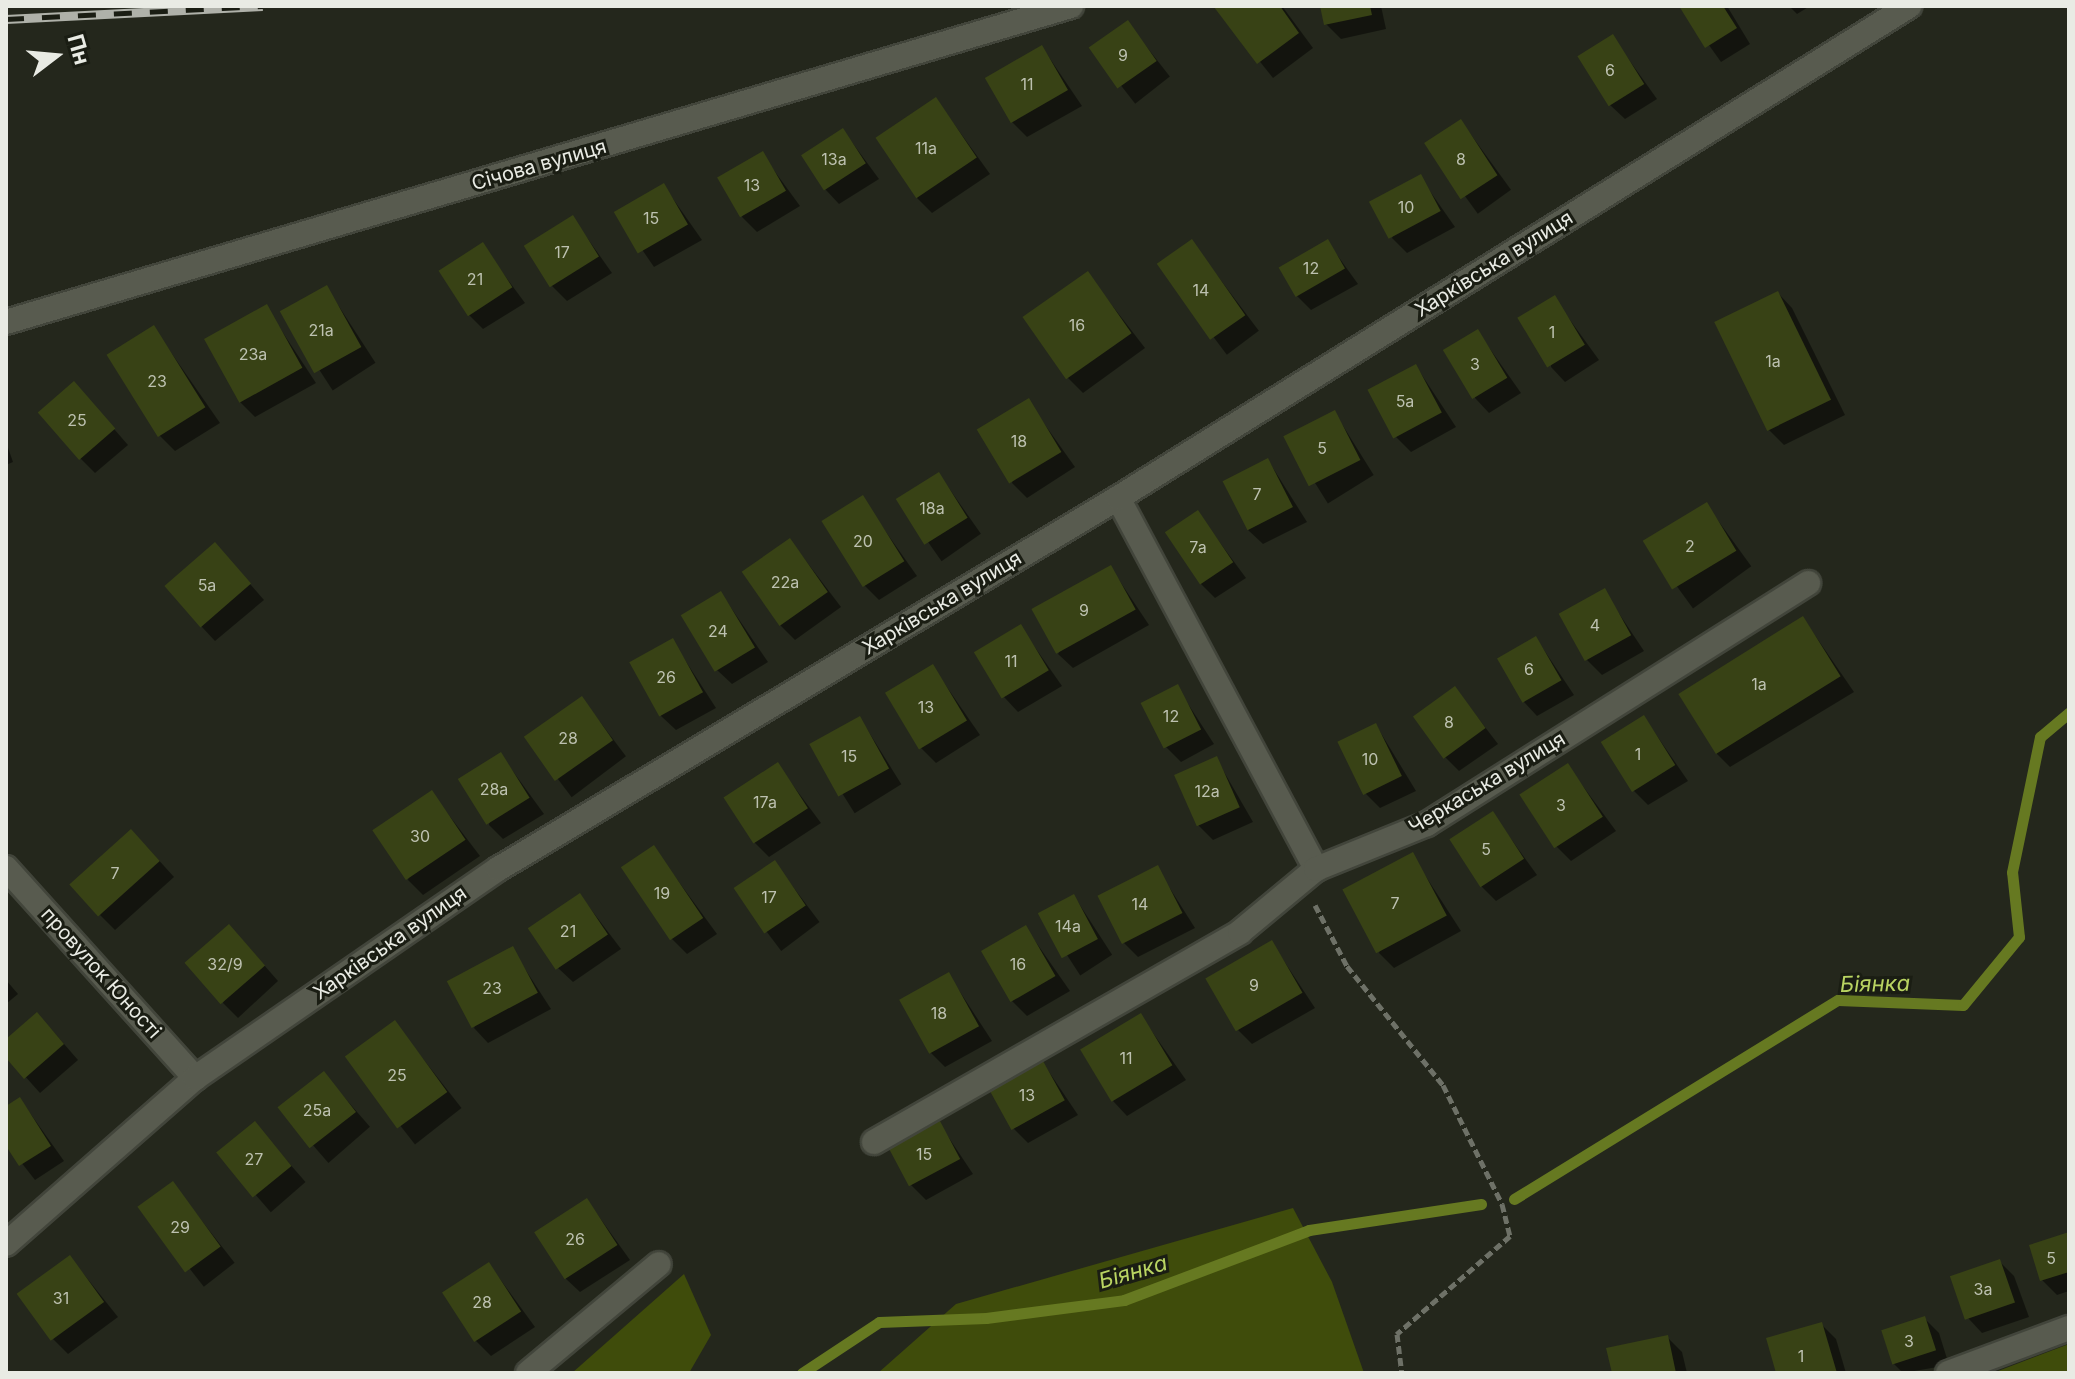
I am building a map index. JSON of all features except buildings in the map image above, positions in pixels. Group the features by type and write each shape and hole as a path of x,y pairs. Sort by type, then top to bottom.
{"street":[{"name":"Січова вулиця","path":"6,322 1071,6"},
{"name":"Харківська вулиця","path":"6,1244 195,1078 498,869 1118,498 1909,6"},
{"path":"1118,498 1316,869"},
{"name":"Черкаська вулиця","path":"874,1142 1240,932 1316,869 1427,824 1808,583"},
{"name":"провулок Юності","path":"6,868 195,1078"},
{"path":"528,1373 659,1264"},
{"path":"1948,1373 2069,1328"}],"path":[{"path":"1316,869 1313,902 1347,966 1443,1085 1502,1204 1510,1236 1397,1334 1402,1373"}],"green space":[{"path":"1293,1208 1332,1282 1364,1373 878,1373 956,1304"},
{"path":"684,1274 711,1335 689,1373 572,1373"},
{"path":"2069,1344 2069,1373 1993,1373"}],"waterway":[{"name":"Біянка","path":"1514,1199 1838,1000 1963,1005 2019,937 2012,872 2040,737 2069,713"},
{"name":"Біянка","path":"802,1373 879,1322 986,1318 1124,1300 1309,1230 1481,1204"}],"railway":[{"path":"6,19 263,6"}]}
